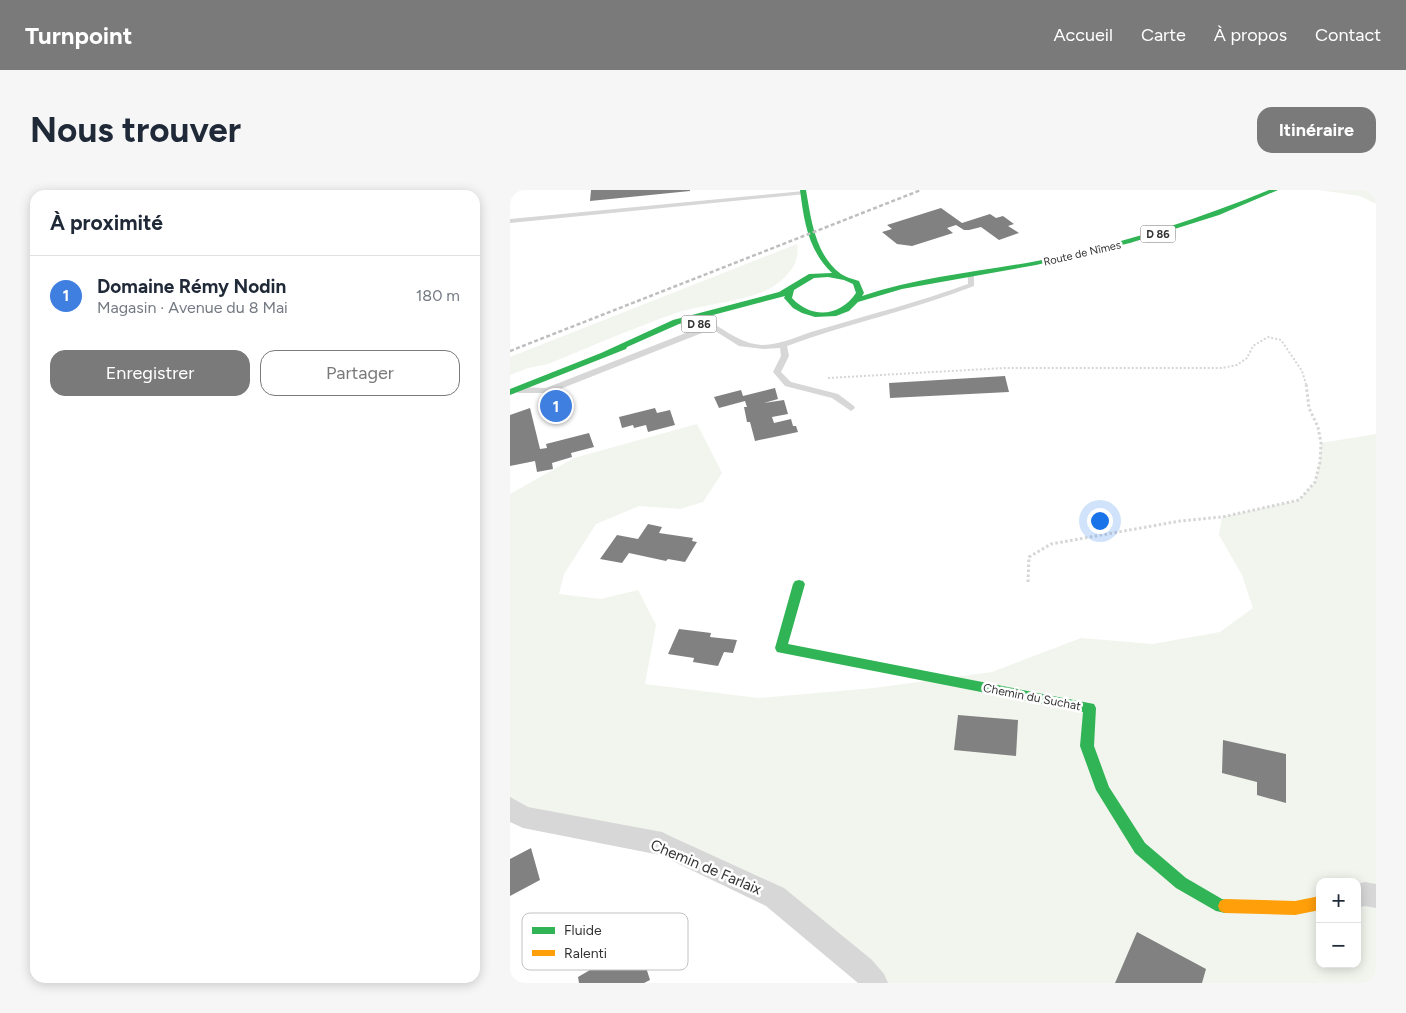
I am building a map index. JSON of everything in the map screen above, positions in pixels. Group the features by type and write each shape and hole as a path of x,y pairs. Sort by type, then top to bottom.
{"main road":[{"name":"Route de Nîmes","path":"780,309 797,309 814,314 834,313 850,307 858,300 891,289 1036,264 1153,236 1230,210 1275,190"},
{"path":"803,191 813,247 821,261 838,275"},
{"path":"803,279 813,247"},
{"path":"797,309 789,302 788,294 803,279 824,274 867,281"},
{"name":"Route de Nîmes","path":"881,281 971,274"},
{"path":"852,280 860,290 858,300"},
{"name":"D 86","path":"512,391 605,353 666,325 769,298 790,290"},
{"name":"D 86","path":"605,353 672,331 710,324 763,310"},
{"name":"Chemin du Suchat","path":"799,584 781,648 1090,708 1087,746 1103,790 1140,848 1181,883 1221,906 1295,908 1316,904"}],"street":[{"name":"Chemin de Farlaix","path":"510,808 523,817 662,844 775,897 863,969 875,983"},
{"path":"1361,895 1376,896"}],"lane":[{"path":"510,221 803,191"},
{"path":"512,391 547,392 710,324 742,344 763,347 783,345 818,332 972,285 971,274"},
{"path":"783,345 786,356 776,372 788,384 835,396 851,408"}],"path":[{"path":"820,378 1004,368 1222,368 1236,365 1247,358 1253,346 1268,337 1281,340 1302,371 1307,388 1309,408 1318,427 1321,443 1320,462 1315,482 1299,500 1264,506 1222,517 1180,521 1051,544 1029,558 1028,582"}],"shaded area":[{"path":"1319,190 1376,190 1376,204 1360,196"},
{"path":"797,244 797,258 791,270 781,281 769,289 748,297 676,313 548,364 528,368 510,375 510,357"},
{"path":"697,424 722,473 703,502 680,509 639,506 596,524 564,574 559,594 601,599 638,590 656,625 645,684 758,698 874,688 992,672 1081,638 1153,644 1220,632 1253,608 1242,575 1219,535 1222,517 1299,500 1315,482 1320,462 1321,443 1376,434 1376,983 875,983 775,897 662,844 510,808 510,494 574,458"}],"building":[{"path":"591,190 690,190 690,191 590,201"},
{"path":"941,208 962,223 990,214 996,218 1003,216 1014,224 1008,226 1019,233 999,240 981,227 964,230 956,225 947,228 953,233 912,246 897,244 882,232 892,229 887,225"},
{"path":"1005,376 1009,392 890,398 889,383"},
{"path":"775,388 778,399 764,403 784,400 788,414 772,417 774,423 791,419 793,426 796,426 798,432 755,441 750,422 747,422 744,407 747,407 745,401 719,408 714,397 741,390 743,396"},
{"path":"530,408 540,449 547,448 546,444 589,433 594,447 571,453 572,457 552,463 553,469 537,472 535,461 510,466 510,415"},
{"path":"655,408 657,413 670,410 675,425 648,432 646,425 634,428 633,425 622,428 619,417"},
{"path":"648,524 662,527 659,533 693,538 692,541 697,542 685,562 668,559 666,561 629,553 622,563 600,559 617,535 638,539"},
{"path":"679,629 711,633 710,637 737,640 733,653 724,652 718,666 693,662 694,658 668,654"},
{"path":"958,715 1018,720 1016,756 954,750"},
{"path":"1223,740 1286,754 1286,803 1257,795 1257,782 1222,773"},
{"path":"531,848 540,880 510,896 510,859"},
{"path":"1137,932 1206,969 1202,983 1115,983"},
{"path":"590,970 647,970 650,980 644,983 579,983 578,977"}],"railway":[{"path":"510,351 921,190"}],"traffic: fast":[{"path":"803,190 809,226 816,247 821,257 838,275"},
{"path":"858,300 924,282 1067,257 1127,242 1217,213 1275,190"},
{"path":"605,353 676,322 782,294 812,276 828,275 846,278 856,283 860,293 846,309 826,315 815,315 795,306 788,298 790,290"},
{"path":"510,392 623,347"},
{"path":"799,584 781,648 1090,708 1087,746 1103,790 1140,848 1181,883 1221,906 1225,906"}],"traffic: slow":[{"path":"1225,906 1295,908 1316,904"}],"place":[{"name":"Domaine Rémy Nodin","path":"556,406"}]}
